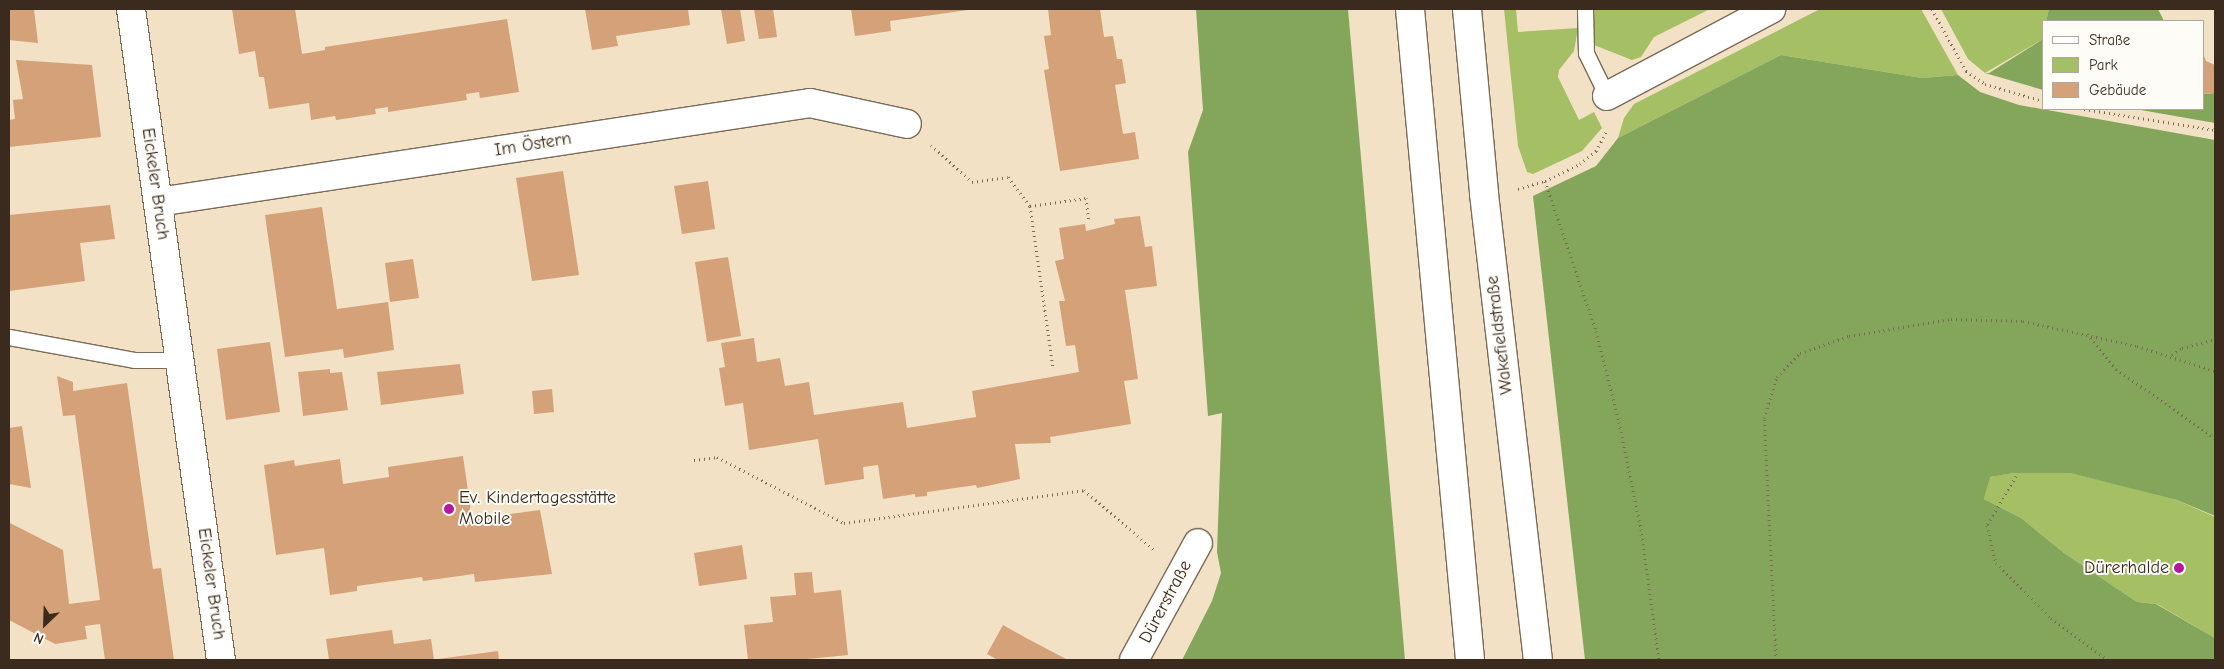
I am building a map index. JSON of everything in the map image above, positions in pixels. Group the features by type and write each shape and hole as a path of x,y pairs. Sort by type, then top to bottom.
{"street":[{"name":"Eickeler Bruch","path":"131,9 221,660"},
{"path":"1410,9 1470,660"},
{"name":"Wakefieldstraße","path":"1467,9 1484,194 1538,660"},
{"path":"1607,96 1772,9"},
{"name":"Im Östern","path":"158,202 810,103 907,124"},
{"name":"Dürerstraße","path":"1134,660 1198,543"}],"lane":[{"path":"1585,9 1586,52 1607,96"},
{"path":"9,337 134,360 180,360"}],"path":[{"path":"1932,9 1966,71 1985,84 2042,101"},
{"path":"1484,194 1530,187 1580,164 1596,150 1610,124 1607,96"},
{"path":"2090,110 2215,130"},
{"path":"907,124 972,182 1008,177 1030,206 1053,368"},
{"path":"1545,181 1596,331 1619,422 1641,529 1658,660"},
{"path":"1030,206 1086,198 1089,221"},
{"path":"1776,660 1764,418 1777,377 1800,354 1850,336 1951,319 2023,321 2086,333 2172,355 2215,371"},
{"path":"2086,333 2116,369 2215,438"},
{"path":"2172,355 2182,348 2215,339"},
{"path":"694,460 717,457 844,523 1084,490 1181,574"},
{"path":"2016,476 1987,524 1996,563 2051,618 2108,660"}],"green space":[{"path":"1196,9 1348,9 1405,660 1182,660 1212,601 1221,573 1217,552 1222,413 1208,416 1188,152 1203,110"},
{"path":"1504,9 1516,9 1518,32 1578,28 1574,51 1559,70 1558,77 1579,120 1594,112 1602,128 1582,151 1533,174 1527,172 1518,146"},
{"path":"1592,9 1710,9 1654,37 1641,57 1632,60 1594,45"},
{"path":"1820,9 1921,9 1958,75 1922,78 1781,55 1618,138 1624,118 1634,104"},
{"path":"1941,9 2049,9 2046,20 2042,20 2042,40 1985,73 1968,59"},
{"path":"2049,9 2158,9 2164,20 2046,20"},
{"path":"2042,40 2042,90 1985,73 1989,73"},
{"path":"1781,55 1922,78 1958,75 1980,92 2019,105 2215,140 2215,516 2177,500 2070,473 2014,473 1990,477 1984,499 2021,518 2064,553 2137,602 2156,604 2215,638 2215,660 1585,660 1533,196 1596,166 1618,138"},
{"path":"2215,93 2215,123 2141,110 2204,110 2204,94"},
{"path":"2014,473 2070,473 2177,500 2215,517 2215,638 2157,604 2137,602 2064,553 2021,518 1984,499 1989,477"}],"building":[{"path":"9,9 34,9 38,43 9,40"},
{"path":"232,9 295,9 302,54 325,50 325,47 507,19 519,92 480,98 479,92 466,94 467,100 388,112 388,107 375,109 376,114 336,120 335,116 311,120 309,103 269,109 264,77 259,77 255,51 239,54"},
{"path":"585,9 688,9 690,25 616,36 618,46 592,50"},
{"path":"721,9 740,9 745,41 727,44"},
{"path":"754,9 773,9 777,37 759,39"},
{"path":"851,9 968,10 890,21 891,31 855,36"},
{"path":"1048,9 1100,9 1104,37 1113,36 1117,59 1122,59 1126,83 1115,85 1123,134 1135,132 1139,159 1060,171 1044,70 1049,69 1044,36 1051,35"},
{"path":"2204,56 2206,61 2215,65 2215,93 2204,94"},
{"path":"16,60 92,65 101,137 9,147 9,120 15,119 13,100 23,99"},
{"path":"563,171 579,275 532,281 516,178"},
{"path":"708,181 715,229 682,234 674,186"},
{"path":"110,205 115,239 80,243 85,281 9,291 9,215"},
{"path":"322,207 337,309 388,302 394,350 344,358 343,349 285,357 265,215"},
{"path":"1140,216 1145,247 1152,246 1157,286 1125,290 1138,379 1124,381 1131,424 1050,437 1051,443 1015,444 1020,479 977,488 976,485 927,492 927,496 915,497 915,494 883,499 878,465 863,467 864,479 825,485 818,439 749,450 743,403 725,406 719,368 725,367 721,343 754,338 757,362 780,358 785,386 809,382 814,415 903,402 907,428 976,417 972,391 1079,372 1075,345 1066,346 1059,301 1065,301 1055,261 1064,259 1059,228 1085,224 1086,231 1115,224 1114,219"},
{"path":"728,257 741,336 707,342 695,262"},
{"path":"413,259 419,298 390,302 385,263"},
{"path":"270,342 280,412 226,420 217,349"},
{"path":"460,364 464,394 381,405 377,372"},
{"path":"330,369 330,373 342,372 348,410 303,416 298,372"},
{"path":"57,376 73,382 73,391 127,383 153,569 161,568 174,660 105,660 100,624 85,626 87,639 55,644 9,620 10,523 63,550 69,604 100,600 75,415 63,416"},
{"path":"552,389 554,412 534,414 532,391"},
{"path":"22,426 31,488 9,484 9,428"},
{"path":"463,456 472,519 540,510 552,574 475,582 474,574 423,581 422,577 357,586 357,591 330,595 324,548 276,555 264,465 294,460 295,466 340,459 343,484 389,477 388,467"},
{"path":"742,545 747,579 699,586 694,553"},
{"path":"812,572 814,593 841,590 848,655 798,660 748,660 744,625 773,622 770,597 796,595 794,573"},
{"path":"1003,625 1068,660 998,660 987,654"},
{"path":"392,630 394,644 431,639 434,660 329,660 326,639"},
{"path":"498,651 499,660 438,660 438,659"}],"place":[{"name":"Ev. Kindertagesstätte Mobile","path":"449,509"},
{"name":"Dürerhalde","path":"2179,568"}]}
